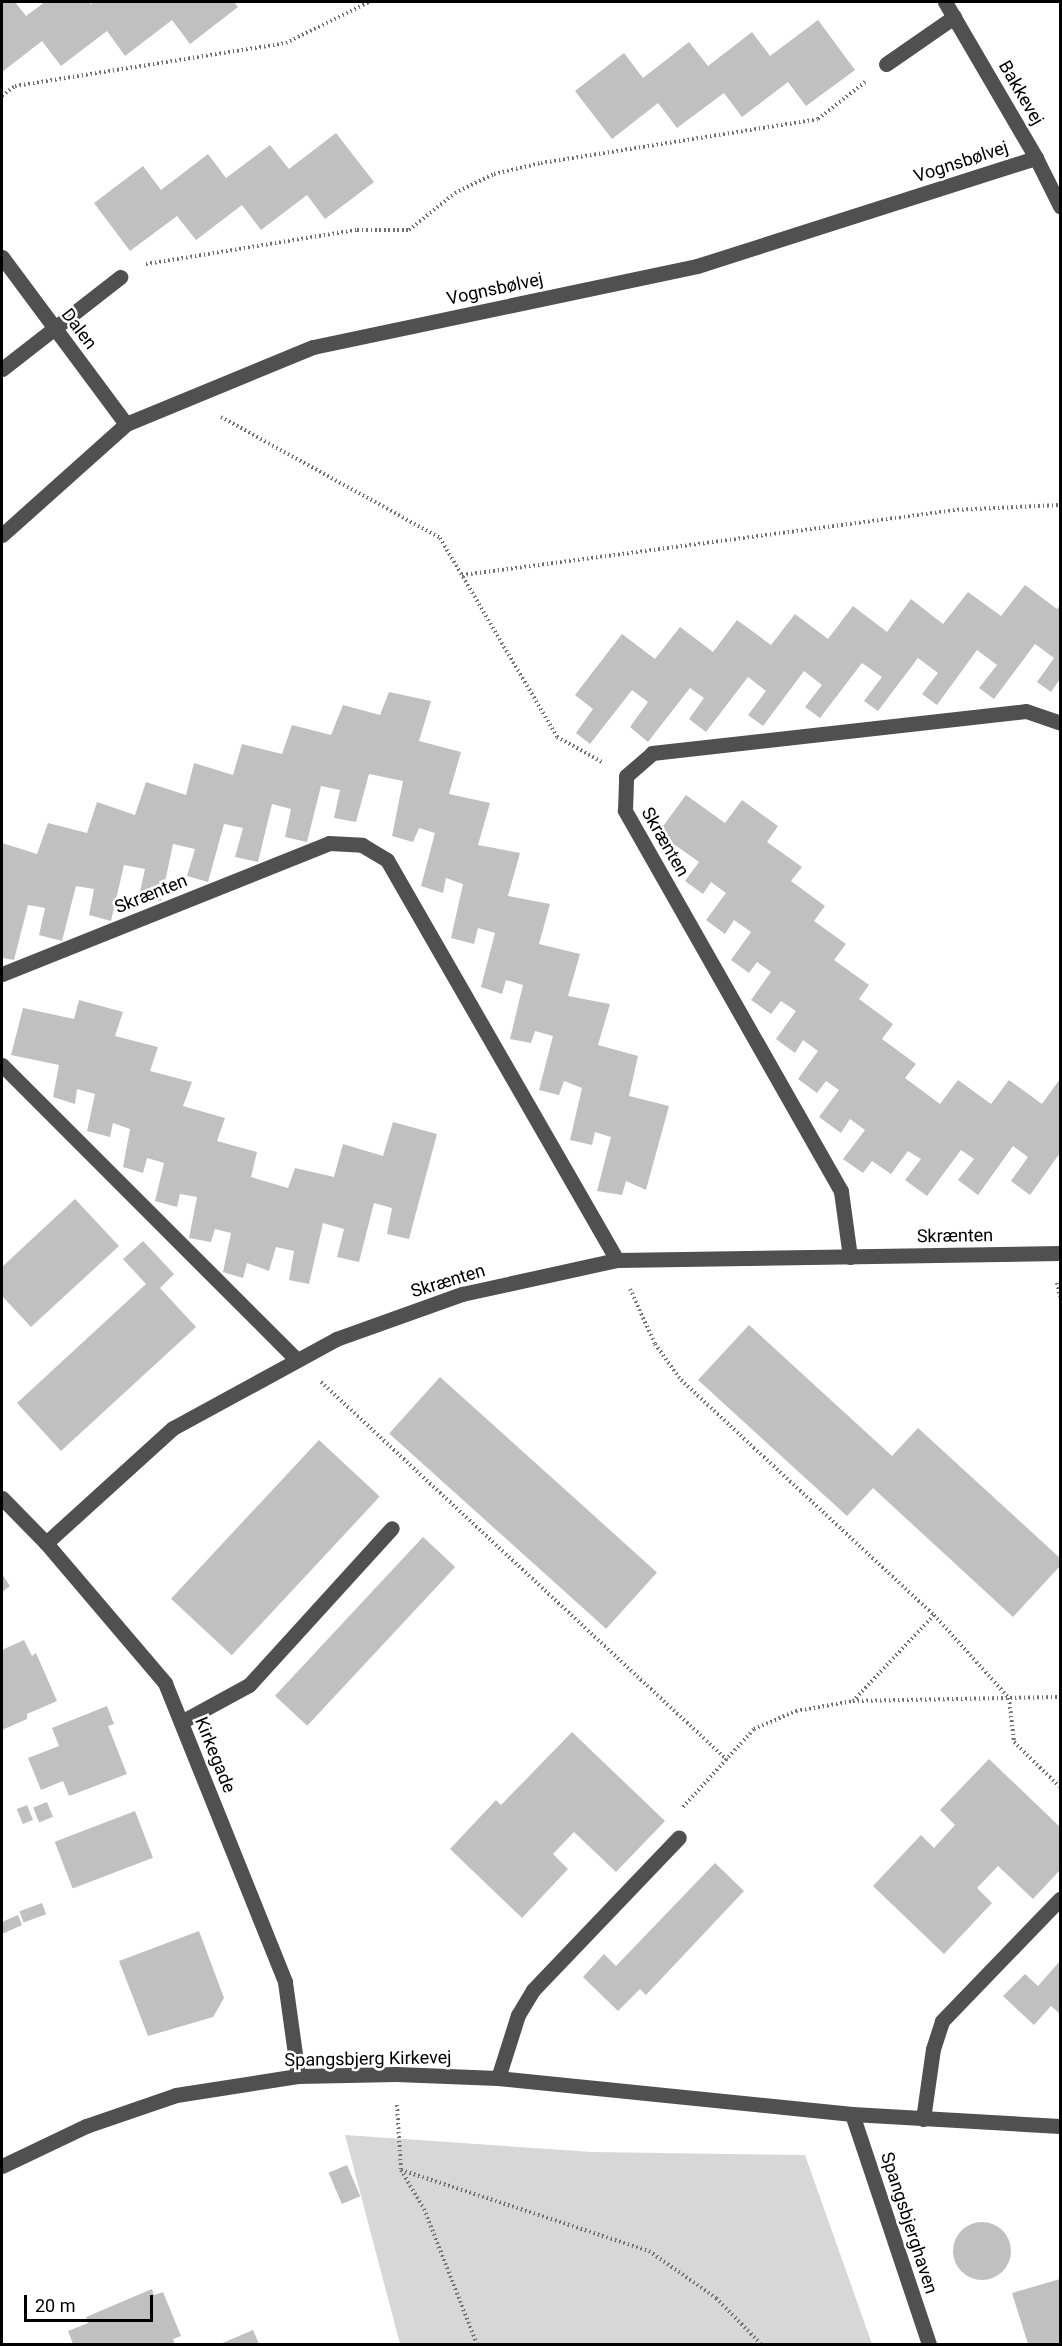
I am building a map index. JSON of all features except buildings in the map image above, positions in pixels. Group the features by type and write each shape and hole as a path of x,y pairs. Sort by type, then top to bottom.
{"street":[{"name":"Bakkevej","path":"945,2 1036,158 1060,206"},
{"path":"886,64 954,17"},
{"name":"Vognsbølvej","path":"2,535 126,424 313,347 697,266 1036,158"},
{"name":"Dalen","path":"2,258 126,424"},
{"path":"2,369 120,277"},
{"path":"626,776 652,753 1026,711 1060,723"},
{"name":"Skrænten","path":"626,776 624,810 841,1191 850,1257"},
{"name":"Skrænten","path":"2,974 330,843 362,845 387,861 617,1260"},
{"path":"2,1065 297,1360"},
{"name":"Skrænten","path":"46,1543 172,1428 336,1339 462,1294 617,1260 1060,1253"},
{"name":"Kirkegade","path":"2,1498 46,1543 165,1683 285,1982 298,2076"},
{"path":"181,1722 249,1684 392,1528"},
{"path":"498,2078 518,2015 532,1990 680,1837"},
{"path":"924,2119 933,2049 942,2021 1060,1899"},
{"name":"Spangsbjerg Kirkevej","path":"2,2166 87,2126 176,2095 298,2076 396,2074 498,2078 852,2114 1060,2126"},
{"name":"Spangsbjerghaven","path":"852,2114 929,2344"}],"path":[{"path":"2,96 15,87 286,43 369,2"},
{"path":"120,277 147,264 310,237 357,230 409,230 454,193 494,174 541,163 818,119 886,64"},
{"path":"188,399 440,538 557,737 626,776"},
{"path":"462,575 952,510 1060,505"},
{"path":"617,1260 655,1344 681,1380 934,1615 1009,1698 1014,1742 1060,1787"},
{"path":"297,1360 727,1760"},
{"path":"853,1701 934,1615"},
{"path":"680,1837 679,1812 754,1729 796,1711 853,1701 1060,1697"},
{"path":"396,2074 400,2170 424,2209 477,2344"},
{"path":"400,2170 649,2251 716,2298 761,2344"}],"shaded area":[{"path":"345,2135 592,2152 805,2155 872,2344 400,2344"}]}
